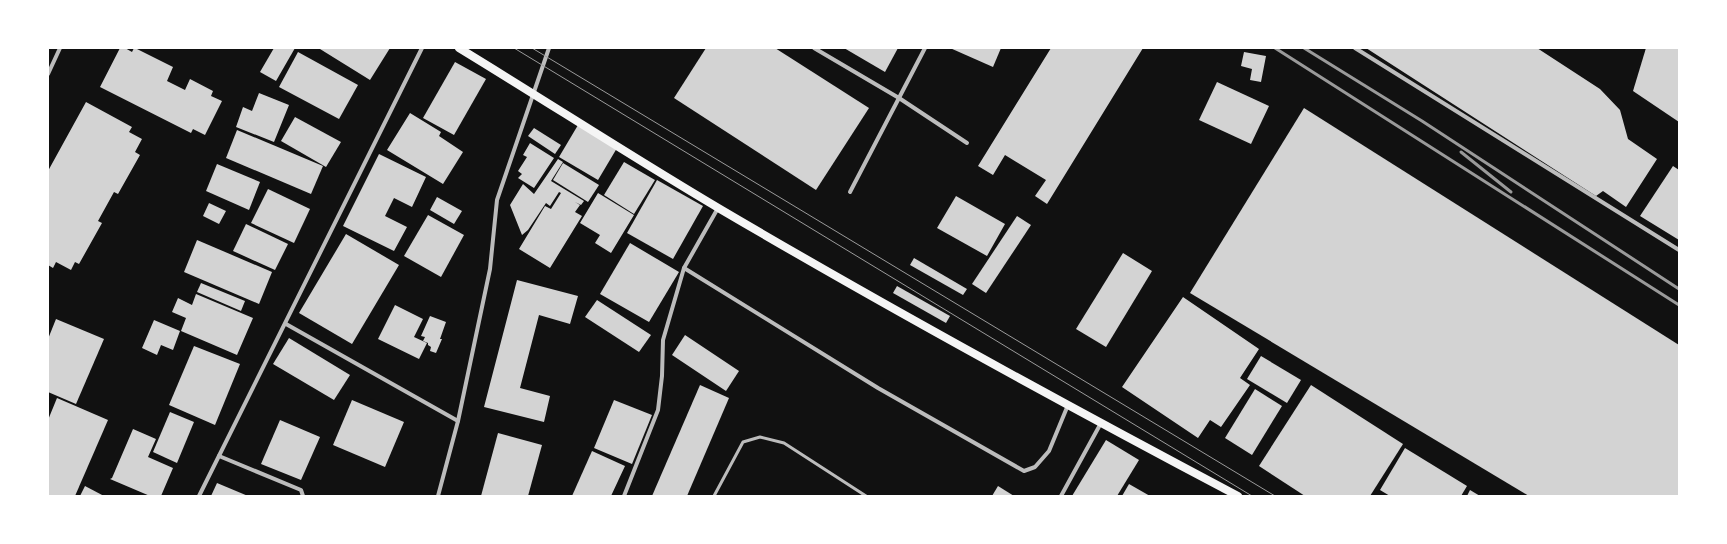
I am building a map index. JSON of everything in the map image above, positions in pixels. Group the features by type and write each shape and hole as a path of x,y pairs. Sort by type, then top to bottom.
{"main road":[{"path":"459,48 718,208 1100,423 1238,496"}],"street":[{"path":"48,74 60,48"},
{"path":"199,496 286,324 422,48"},
{"path":"438,496 458,421 490,269 497,200 549,48"},
{"path":"814,48 900,98 967,143"},
{"path":"850,192 925,48"},
{"path":"1355,48 1679,250"},
{"path":"624,496 658,410 662,376 663,340 684,268 718,208"},
{"path":"684,268 878,388 1024,472 1034,468 1049,451 1053,438 1068,405"},
{"path":"286,324 458,421"},
{"path":"1061,496 1100,423"},
{"path":"219,456 301,490 302,496"}],"lane":[{"path":"714,496 743,442 760,437 784,444 866,496"}],"building":[{"path":"120,48 125,48 132,52 135,48 173,67 167,81 185,90 190,79 213,91 211,96 222,101 205,135 193,129 191,133 100,87"},
{"path":"274,48 295,48 276,81 260,72"},
{"path":"390,48 370,80 320,49"},
{"path":"706,48 775,48 869,108 816,190 674,98"},
{"path":"844,48 898,48 885,72"},
{"path":"950,48 1001,48 993,67"},
{"path":"1051,48 1143,48 1047,204 1035,196 1046,180 1005,155 993,175 978,166"},
{"path":"1366,48 1537,48 1600,89 1620,110 1628,139 1657,159 1626,207 1603,191 1596,196"},
{"path":"1646,48 1679,48 1679,122 1633,91"},
{"path":"298,52 358,85 339,119 279,87"},
{"path":"1244,52 1266,56 1261,82 1250,80 1252,69 1241,66"},
{"path":"455,62 486,79 454,135 423,118"},
{"path":"1217,82 1269,106 1251,144 1199,120"},
{"path":"259,93 289,105 274,142 236,127 243,107 252,111"},
{"path":"86,102 132,127 129,132 142,139 135,152 140,155 118,194 114,192 98,221 102,223 79,264 75,262 71,270 56,262 53,268 48,265 48,171"},
{"path":"1304,108 1679,345 1679,496 1529,496 1190,293"},
{"path":"410,113 441,132 439,136 463,152 443,184 387,150"},
{"path":"295,117 341,142 326,167 281,141"},
{"path":"578,125 617,148 598,180 559,157"},
{"path":"534,128 561,145 555,154 528,136"},
{"path":"237,130 323,166 311,194 226,158"},
{"path":"530,143 554,158 534,188 518,178 522,174 518,171 527,157 523,155"},
{"path":"379,154 426,177 412,207 394,198 385,216 407,227 394,251 343,226"},
{"path":"558,159 563,162 551,181 584,201 581,205 575,202 580,205 575,212 582,216 550,268 519,249 545,206 551,209 561,193 559,192 550,206 546,203 528,230 522,235 510,205 523,184 534,194"},
{"path":"624,162 655,180 634,214 604,195"},
{"path":"563,163 599,185 588,202 553,180"},
{"path":"217,164 260,182 249,210 206,191"},
{"path":"1673,166 1679,170 1679,240 1640,216"},
{"path":"657,180 703,206 673,259 627,233"},
{"path":"268,189 310,209 294,243 251,223"},
{"path":"598,193 634,215 611,253 595,243 600,235 580,223"},
{"path":"956,196 1005,224 987,256 937,228"},
{"path":"437,197 462,211 454,224 430,210"},
{"path":"209,203 226,211 219,224 203,216"},
{"path":"428,215 464,235 441,277 404,256"},
{"path":"1017,216 1031,225 986,293 972,284"},
{"path":"246,224 288,244 275,270 233,251"},
{"path":"346,234 399,265 352,344 299,313"},
{"path":"197,240 272,272 259,304 184,272"},
{"path":"630,243 679,272 649,322 600,294"},
{"path":"1123,253 1152,271 1106,347 1076,329"},
{"path":"914,258 967,289 963,295 910,265"},
{"path":"517,280 578,296 570,324 539,315 520,388 550,396 544,422 484,407"},
{"path":"201,283 245,301 241,311 197,292"},
{"path":"897,286 950,316 946,323 893,293"},
{"path":"196,294 253,318 237,355 181,331 186,318 172,312 178,298 192,305"},
{"path":"1183,297 1259,349 1240,378 1250,385 1221,427 1210,420 1198,438 1122,387"},
{"path":"597,300 651,335 639,352 585,317"},
{"path":"395,305 423,319 414,337 427,343 419,359 378,339"},
{"path":"430,316 446,322 440,339 442,339 436,353 430,351 431,347 428,343 423,341 425,337 421,336"},
{"path":"56,319 104,339 76,404 48,392 48,339"},
{"path":"154,320 180,331 173,350 161,345 157,355 142,348"},
{"path":"685,335 739,371 726,391 672,355"},
{"path":"289,338 350,375 334,400 273,364"},
{"path":"194,346 240,364 215,425 169,405"},
{"path":"1261,356 1301,380 1287,403 1247,379"},
{"path":"700,385 729,398 687,496 652,496"},
{"path":"1311,385 1403,444 1370,496 1305,496 1259,466"},
{"path":"1255,389 1282,406 1252,455 1225,438"},
{"path":"57,398 108,420 75,496 48,496 48,420"},
{"path":"352,400 404,422 385,467 333,445"},
{"path":"614,400 652,415 632,464 594,448"},
{"path":"170,412 194,422 177,463 153,452"},
{"path":"280,420 320,437 301,480 261,464"},
{"path":"133,429 156,439 148,457 173,468 161,496 150,496 110,479 112,478"},
{"path":"498,433 542,445 528,496 481,496"},
{"path":"1106,440 1139,460 1117,496 1072,496"},
{"path":"1405,448 1467,486 1461,496 1390,496 1380,490"},
{"path":"592,451 625,466 611,496 572,496"},
{"path":"217,483 248,496 211,496"},
{"path":"1129,484 1150,496 1122,496"},
{"path":"85,486 104,496 80,496"},
{"path":"998,486 1014,496 992,496"},
{"path":"1470,490 1480,496 1467,496"}],"tram line":[{"path":"514,48 1252,496"},
{"path":"532,48 1275,496"}],"railway":[{"path":"1275,48 1679,305"},
{"path":"1304,48 1422,121 1679,289"},
{"path":"1461,152 1511,192"}]}
